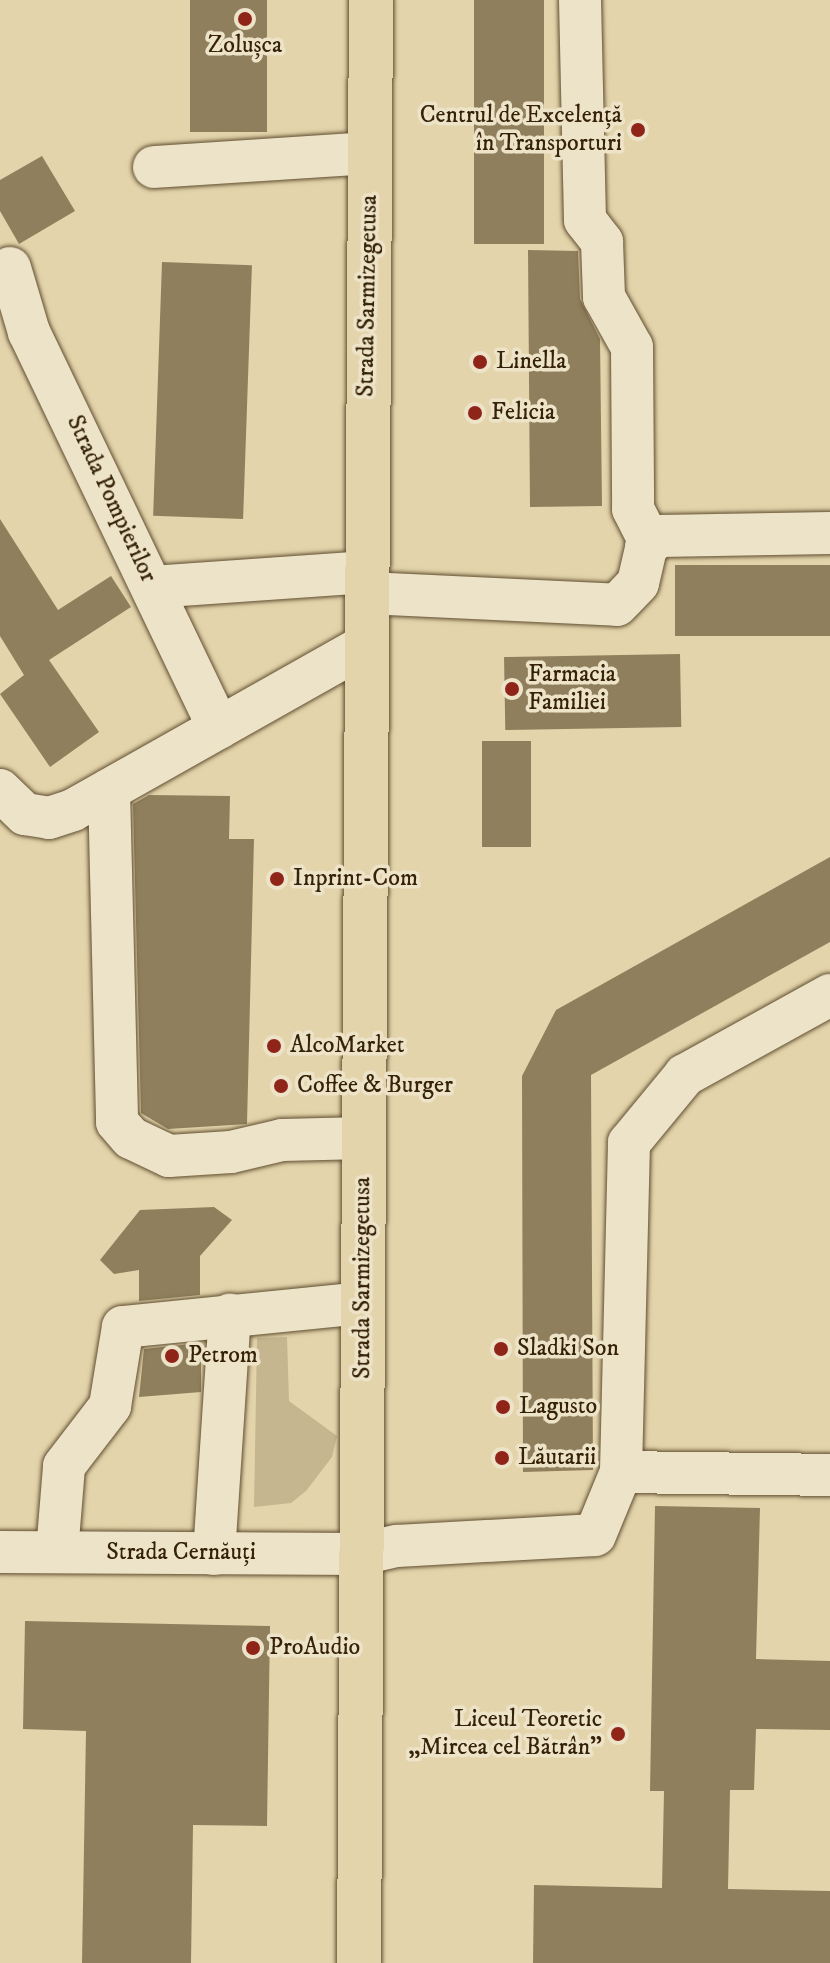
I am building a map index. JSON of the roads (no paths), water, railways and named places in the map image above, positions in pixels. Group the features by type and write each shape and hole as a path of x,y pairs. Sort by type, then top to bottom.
{"main road":[{"name":"Strada Sarmizegetusa","path":"359,1963 371,0"}],"street":[{"path":"580,0 585,220 602,242 604,297 632,347 633,509 650,543"},
{"path":"154,167 369,153"},
{"name":"Strada Pompierilor","path":"10,268 29,332 219,728"},
{"path":"152,587 367,582 617,605 638,583 640,562 650,543 659,536 830,533"},
{"path":"0,790 25,814 49,818 109,790 368,644"},
{"path":"109,790 117,1122 131,1138 169,1156 231,1152 282,1140 364,1138"},
{"path":"830,995 685,1075 629,1143 621,1472 830,1475"},
{"path":"57,1552 64,1466 110,1406 123,1327 363,1303"},
{"path":"214,1554 230,1315"},
{"name":"Strada Cernăuți","path":"0,1552 361,1554 397,1546 595,1535 621,1472"}],"place":[{"name":"Zolușca","path":"245,19"},
{"name":"Centrul de Excelență în Transporturi","path":"638,130"},
{"name":"Linella","path":"480,362"},
{"name":"Felicia","path":"475,413"},
{"name":"Farmacia Familiei","path":"512,689"},
{"name":"Inprint-Com","path":"277,879"},
{"name":"AlcoMarket","path":"274,1046"},
{"name":"Coffee & Burger","path":"281,1086"},
{"name":"Sladki Son","path":"501,1349"},
{"name":"Petrom","path":"172,1356"},
{"name":"Lagusto","path":"503,1407"},
{"name":"Lăutarii","path":"502,1458"},
{"name":"ProAudio","path":"253,1648"},
{"name":"Liceul Teoretic „Mircea cel Bătrân”","path":"618,1734"}]}
